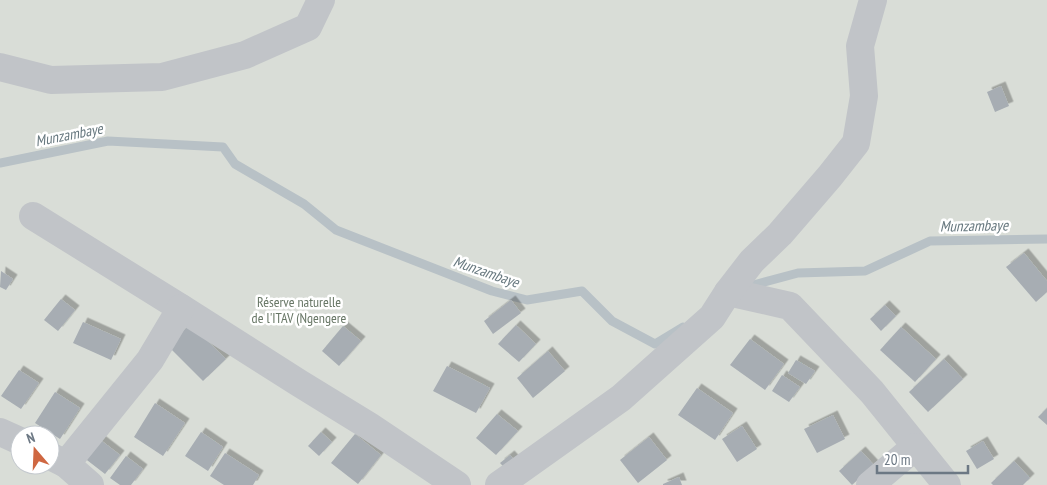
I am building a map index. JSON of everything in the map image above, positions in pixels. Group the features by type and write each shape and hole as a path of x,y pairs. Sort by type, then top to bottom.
{"street":[{"path":"0,68 52,80 162,77 245,55 308,27 321,0"},
{"path":"499,485 621,398 712,317 752,260 780,234 856,143 864,96 860,46 874,0"},
{"path":"33,216 369,426 457,485"},
{"path":"728,292 790,306 872,392 947,485"},
{"path":"60,458 150,360 181,308"},
{"path":"870,485 916,447"},
{"path":"60,462 90,485"}],"green space":[{"name":"Réserve naturelle de l'ITAV (Ngengere","path":"0,0 1047,0 1047,485 0,485"}],"building":[{"path":"1001,86 1009,106 995,112 987,92"},
{"path":"1024,253 1047,281 1047,292 1036,302 1006,267"},
{"path":"1,271 13,279 6,290 0,287"},
{"path":"61,299 75,310 58,331 44,320"},
{"path":"511,300 521,313 493,334 484,321"},
{"path":"885,305 896,316 881,331 870,319"},
{"path":"83,322 121,339 111,360 73,343"},
{"path":"190,324 226,359 203,381 168,346"},
{"path":"516,325 536,344 519,362 498,344"},
{"path":"343,326 361,341 339,366 322,351"},
{"path":"901,327 936,359 915,382 880,350"},
{"path":"750,339 784,364 765,390 730,365"},
{"path":"548,351 565,371 533,398 517,378"},
{"path":"944,359 963,379 928,412 909,392"},
{"path":"796,360 815,371 806,384 788,373"},
{"path":"447,366 490,388 476,413 433,391"},
{"path":"19,370 39,383 21,409 1,396"},
{"path":"782,375 800,387 789,402 772,391"},
{"path":"697,388 733,413 715,440 678,415"},
{"path":"55,392 80,408 60,439 60,425 38,425 35,423"},
{"path":"155,403 185,423 163,456 134,437"},
{"path":"1047,408 1047,425 1038,417"},
{"path":"497,414 518,431 496,455 476,438"},
{"path":"833,415 845,439 817,453 804,429"},
{"path":"742,426 757,449 737,462 722,439"},
{"path":"201,432 223,447 208,471 185,456"},
{"path":"321,432 332,442 319,456 308,446"},
{"path":"355,434 381,455 358,484 331,463"},
{"path":"649,437 667,460 638,483 620,460"},
{"path":"98,438 120,455 105,474 83,457"},
{"path":"983,441 994,459 977,469 966,451"},
{"path":"861,451 874,465 852,485 839,471"},
{"path":"225,453 259,475 253,485 224,485 210,476"},
{"path":"510,455 526,473 517,481 500,463"},
{"path":"126,456 143,469 131,485 120,485 110,478"},
{"path":"1014,461 1030,478 1023,485 993,485 991,483"},
{"path":"679,477 682,485 663,485 663,484"}],"waterway":[{"name":"Munzambaye","path":"0,163 108,141 223,147 235,164 304,204 336,230 492,291 527,300 582,291 612,321 655,344 683,327"},
{"name":"Munzambaye","path":"746,287 798,273 865,271 930,241 1047,239"}]}
